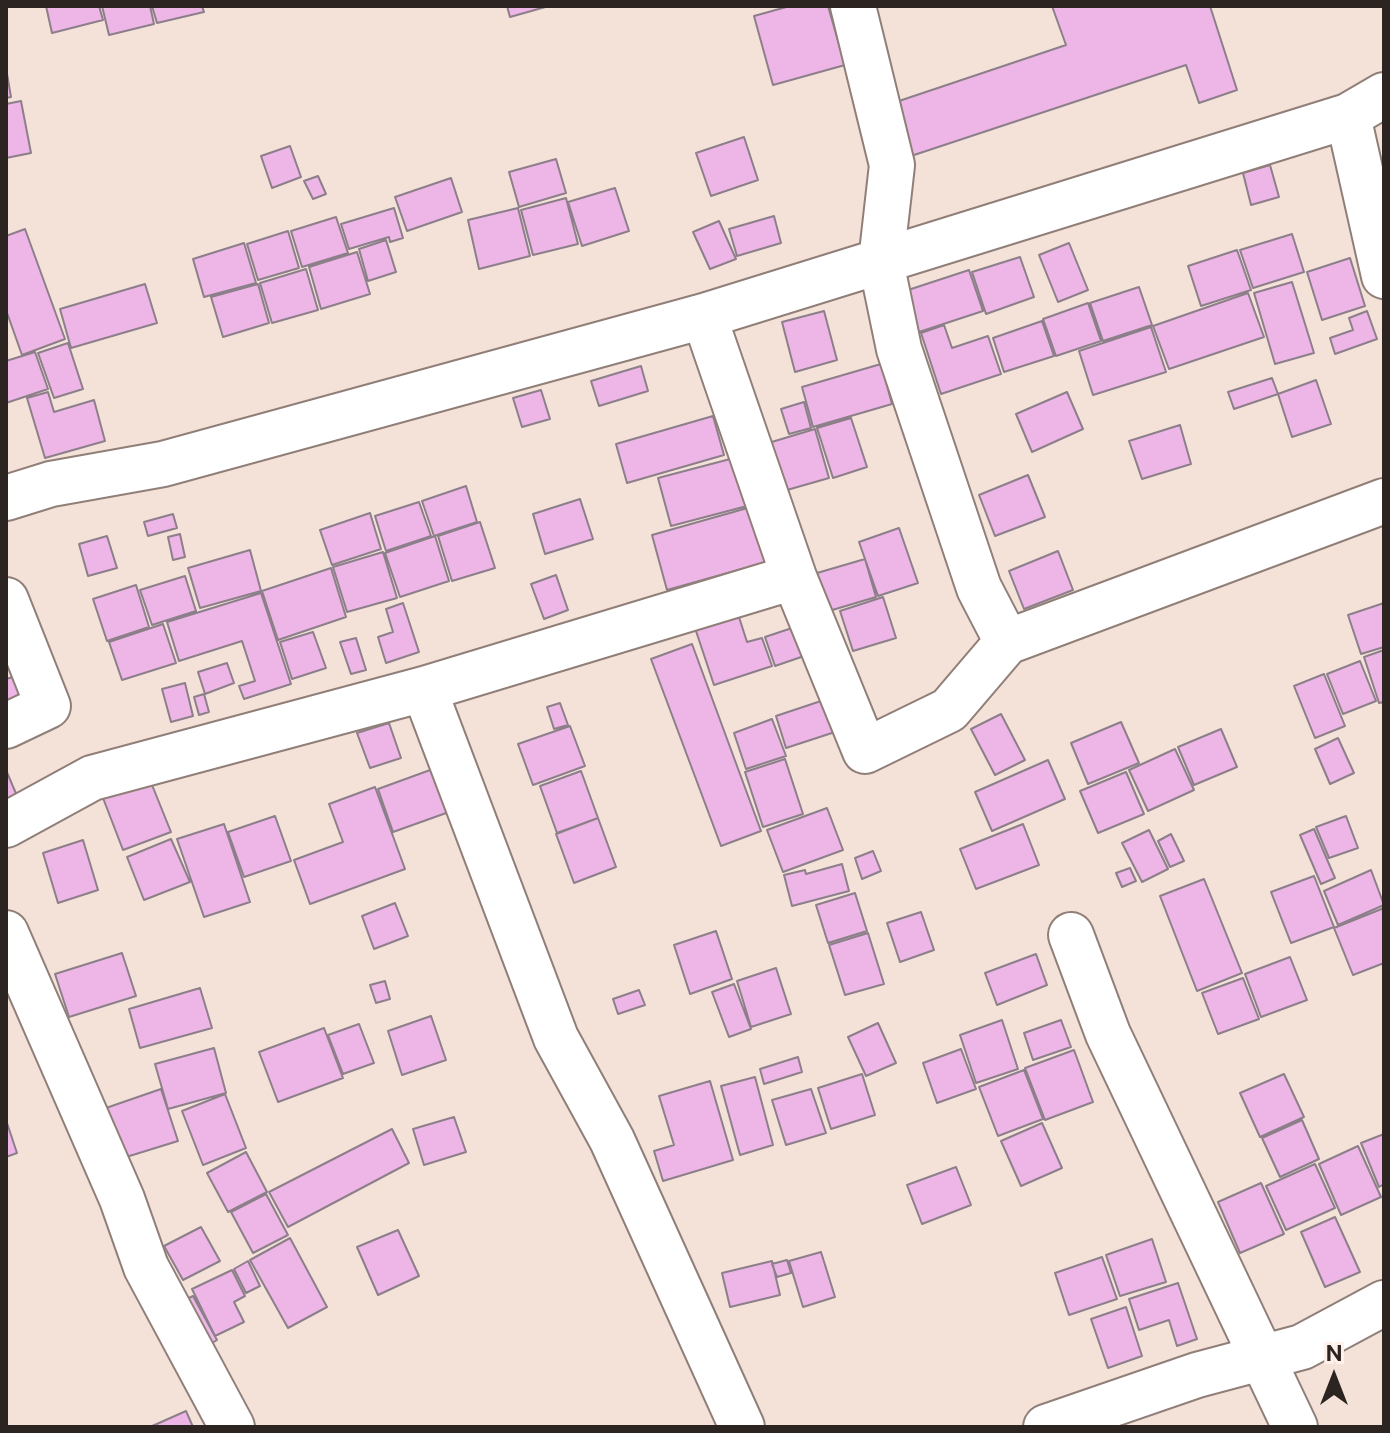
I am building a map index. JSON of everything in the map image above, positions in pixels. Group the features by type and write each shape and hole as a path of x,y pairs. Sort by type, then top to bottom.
{"street":[{"path":"853,6 892,165 881,262 903,362 979,588 1007,642"},
{"path":"6,498 51,484 163,464 704,316 1366,106 1384,276"},
{"path":"704,316 794,577 865,751 949,710 1007,642 1384,501"},
{"path":"6,825 92,778 424,689 794,577"},
{"path":"6,600 48,706 6,726"},
{"path":"424,689 556,1038 612,1140 742,1427"},
{"path":"6,933 122,1199 146,1267 232,1427"},
{"path":"1071,935 1108,1034 1295,1427"},
{"path":"1046,1427 1197,1375 1302,1347 1384,1303"}],"building":[{"path":"46,6 99,6 103,20 52,33"},
{"path":"102,6 150,6 154,24 109,35"},
{"path":"152,6 202,6 204,12 157,23"},
{"path":"507,6 549,6 510,17"},
{"path":"790,6 828,6 845,65 773,85 754,16"},
{"path":"1052,6 1210,6 1237,90 1199,103 1186,65 911,156 893,103 1066,45"},
{"path":"6,68 11,97 6,98"},
{"path":"21,101 31,153 6,158 6,104"},
{"path":"744,137 758,180 711,196 696,153"},
{"path":"290,146 301,177 272,188 261,156"},
{"path":"556,159 566,193 519,207 509,172"},
{"path":"1270,165 1279,197 1251,205 1243,173"},
{"path":"318,176 326,194 313,199 304,181"},
{"path":"451,178 462,212 407,231 395,197"},
{"path":"615,188 629,231 582,246 568,202"},
{"path":"566,198 578,244 533,255 521,210"},
{"path":"394,208 403,238 390,242 389,237 349,249 341,224"},
{"path":"518,208 530,256 479,269 468,220"},
{"path":"774,216 781,243 737,256 729,229"},
{"path":"336,217 348,253 302,267 291,231"},
{"path":"719,221 736,259 710,269 693,232"},
{"path":"25,229 65,339 22,355 6,310 6,236"},
{"path":"288,231 299,268 258,280 247,244"},
{"path":"1292,234 1304,272 1253,288 1240,250"},
{"path":"386,240 396,272 368,281 359,249"},
{"path":"244,243 256,283 204,297 193,259"},
{"path":"1069,243 1088,290 1058,302 1039,255"},
{"path":"1237,250 1251,290 1201,306 1188,266"},
{"path":"357,252 370,294 321,309 309,267"},
{"path":"1020,257 1034,297 986,314 972,272"},
{"path":"1350,258 1365,306 1322,320 1307,272"},
{"path":"306,269 318,310 272,323 260,283"},
{"path":"969,270 983,311 919,332 905,291"},
{"path":"1292,282 1314,353 1275,364 1254,293"},
{"path":"145,284 157,323 71,348 60,309"},
{"path":"258,284 269,323 223,337 211,297"},
{"path":"1139,287 1152,325 1103,341 1090,303"},
{"path":"1248,293 1264,337 1169,369 1153,326"},
{"path":"1088,303 1101,341 1056,356 1043,319"},
{"path":"824,311 837,360 795,372 782,322"},
{"path":"1367,311 1377,339 1335,354 1330,338 1353,330 1349,318"},
{"path":"1042,321 1054,356 1004,372 993,338"},
{"path":"944,325 952,348 988,336 1001,374 941,394 921,333"},
{"path":"1151,327 1166,372 1093,395 1079,351"},
{"path":"68,343 83,389 54,398 38,353"},
{"path":"35,352 48,389 6,403 6,361"},
{"path":"881,364 892,404 813,427 802,387"},
{"path":"641,366 648,391 599,406 591,381"},
{"path":"1272,378 1278,394 1234,409 1228,392"},
{"path":"1316,380 1331,424 1292,437 1278,394"},
{"path":"541,390 550,419 522,427 513,398"},
{"path":"48,392 54,412 94,400 105,441 45,458 27,398"},
{"path":"1067,392 1083,429 1032,452 1016,414"},
{"path":"804,402 811,428 789,434 781,409"},
{"path":"713,416 724,455 627,483 616,444"},
{"path":"851,418 867,467 833,478 817,428"},
{"path":"1180,425 1191,464 1142,479 1129,441"},
{"path":"815,429 829,478 780,492 765,444"},
{"path":"734,458 747,506 671,526 658,478"},
{"path":"1028,475 1045,517 995,536 979,495"},
{"path":"466,486 477,522 434,536 422,501"},
{"path":"580,499 593,539 545,554 533,514"},
{"path":"419,502 431,536 386,551 375,516"},
{"path":"751,507 767,562 667,590 652,535"},
{"path":"370,513 381,549 332,565 320,530"},
{"path":"173,514 177,528 148,536 144,522"},
{"path":"480,522 495,568 452,581 438,536"},
{"path":"899,528 918,583 878,596 859,542"},
{"path":"180,534 185,557 173,560 168,537"},
{"path":"107,536 117,568 88,576 79,544"},
{"path":"435,536 449,581 400,597 385,553"},
{"path":"250,550 261,591 200,608 188,568"},
{"path":"1058,551 1073,590 1024,609 1009,571"},
{"path":"383,552 397,598 347,612 333,567"},
{"path":"865,559 876,597 829,611 817,573"},
{"path":"331,568 346,617 278,640 262,591"},
{"path":"556,575 568,610 544,619 531,584"},
{"path":"185,576 196,611 152,625 140,590"},
{"path":"136,585 149,627 107,641 93,599"},
{"path":"261,593 291,684 244,699 239,686 255,681 242,641 179,661 167,622"},
{"path":"883,597 896,638 853,651 840,611"},
{"path":"403,603 419,652 386,663 378,637 393,632 386,609"},
{"path":"1384,603 1384,647 1361,654 1348,615"},
{"path":"738,614 747,642 762,638 772,666 714,685 695,628"},
{"path":"163,624 176,663 122,680 109,642"},
{"path":"801,625 810,654 775,666 765,637"},
{"path":"313,632 326,668 292,679 280,642"},
{"path":"356,638 366,670 351,674 340,642"},
{"path":"692,644 761,831 721,846 651,659"},
{"path":"1384,650 1384,702 1379,703 1364,657"},
{"path":"1360,661 1376,701 1343,714 1327,674"},
{"path":"227,663 234,683 205,694 198,672"},
{"path":"1324,674 1345,726 1315,738 1294,686"},
{"path":"13,677 22,700 6,705 6,679"},
{"path":"185,683 193,716 171,722 162,689"},
{"path":"204,694 209,712 199,715 194,697"},
{"path":"824,700 835,732 786,748 776,716"},
{"path":"560,703 568,725 554,729 547,707"},
{"path":"1001,714 1025,760 995,775 971,729"},
{"path":"772,719 786,756 746,769 734,733"},
{"path":"1121,722 1139,763 1088,784 1071,743"},
{"path":"389,723 401,758 370,768 357,733"},
{"path":"570,726 585,766 533,785 518,744"},
{"path":"1221,729 1237,767 1194,785 1178,747"},
{"path":"1338,738 1354,773 1330,784 1315,749"},
{"path":"1175,749 1194,790 1148,811 1129,770"},
{"path":"785,759 803,814 763,827 745,772"},
{"path":"1048,760 1065,799 992,831 975,792"},
{"path":"433,769 449,812 393,832 378,789"},
{"path":"6,770 20,803 6,809"},
{"path":"581,771 598,818 557,833 540,786"},
{"path":"1126,772 1144,814 1098,833 1080,791"},
{"path":"150,780 171,832 123,850 103,798"},
{"path":"375,787 405,869 310,904 294,860 343,842 329,804"},
{"path":"827,808 843,850 783,872 767,830"},
{"path":"275,816 291,861 244,877 228,832"},
{"path":"1346,816 1358,848 1329,858 1316,827"},
{"path":"598,818 616,867 574,883 556,834"},
{"path":"224,824 250,902 204,917 177,839"},
{"path":"1023,824 1039,865 976,889 960,849"},
{"path":"1314,829 1335,878 1321,884 1300,835"},
{"path":"1149,830 1168,869 1142,882 1122,843"},
{"path":"1171,834 1184,861 1170,867 1158,841"},
{"path":"171,839 190,882 144,900 127,857"},
{"path":"83,840 98,890 58,903 43,853"},
{"path":"873,851 881,871 862,879 855,858"},
{"path":"842,864 849,891 792,906 784,875 805,870 806,874"},
{"path":"1130,868 1136,881 1122,887 1116,873"},
{"path":"1371,870 1384,905 1338,925 1324,891"},
{"path":"1314,876 1334,927 1291,943 1271,892"},
{"path":"1204,879 1242,973 1197,991 1160,896"},
{"path":"855,893 867,931 828,943 816,905"},
{"path":"395,903 408,936 374,949 362,916"},
{"path":"1384,908 1384,963 1353,975 1334,928"},
{"path":"921,912 934,950 900,962 887,923"},
{"path":"716,931 732,979 690,994 674,945"},
{"path":"868,933 884,984 845,995 829,945"},
{"path":"122,953 136,996 69,1017 55,974"},
{"path":"1036,954 1047,985 997,1005 985,973"},
{"path":"1290,957 1307,1000 1261,1017 1245,974"},
{"path":"776,968 791,1014 751,1027 737,981"},
{"path":"1243,978 1259,1019 1218,1034 1202,993"},
{"path":"385,981 390,999 376,1003 370,985"},
{"path":"734,984 751,1029 729,1037 712,992"},
{"path":"200,988 212,1028 140,1048 129,1009"},
{"path":"639,990 645,1005 618,1014 613,999"},
{"path":"431,1016 446,1060 402,1075 388,1031"},
{"path":"1002,1020 1018,1069 976,1083 960,1035"},
{"path":"1061,1020 1071,1047 1033,1060 1024,1033"},
{"path":"878,1023 896,1063 866,1076 848,1037"},
{"path":"359,1024 374,1063 343,1074 328,1035"},
{"path":"324,1028 343,1078 278,1102 259,1052"},
{"path":"214,1048 226,1093 168,1109 155,1064"},
{"path":"961,1049 976,1089 937,1103 923,1063"},
{"path":"1074,1050 1093,1102 1045,1120 1025,1068"},
{"path":"798,1057 802,1072 764,1084 760,1069"},
{"path":"1024,1070 1043,1119 998,1136 979,1087"},
{"path":"862,1074 875,1115 831,1129 818,1088"},
{"path":"1284,1074 1304,1117 1260,1137 1240,1093"},
{"path":"755,1077 773,1145 740,1155 721,1086"},
{"path":"710,1081 733,1160 663,1181 654,1151 674,1145 659,1096"},
{"path":"161,1089 178,1141 123,1158 106,1108"},
{"path":"811,1089 826,1133 786,1145 772,1100"},
{"path":"225,1094 246,1148 203,1165 182,1111"},
{"path":"454,1117 466,1152 424,1165 413,1129"},
{"path":"6,1120 17,1153 6,1157"},
{"path":"1302,1120 1319,1159 1280,1177 1262,1138"},
{"path":"1042,1123 1062,1168 1021,1186 1001,1141"},
{"path":"392,1129 409,1163 288,1227 269,1192"},
{"path":"1384,1134 1384,1184 1379,1187 1361,1143"},
{"path":"1358,1146 1381,1197 1341,1215 1319,1164"},
{"path":"246,1152 267,1192 228,1212 207,1173"},
{"path":"1315,1164 1335,1208 1286,1230 1266,1186"},
{"path":"956,1167 971,1205 922,1224 907,1185"},
{"path":"1261,1183 1284,1234 1240,1253 1218,1202"},
{"path":"266,1194 288,1235 253,1253 231,1212"},
{"path":"1335,1217 1360,1272 1325,1287 1301,1232"},
{"path":"201,1227 220,1261 183,1280 164,1246"},
{"path":"398,1230 419,1276 378,1295 357,1247"},
{"path":"290,1238 327,1307 288,1328 250,1260"},
{"path":"1152,1239 1166,1282 1120,1296 1106,1255"},
{"path":"821,1252 835,1297 803,1307 789,1261"},
{"path":"1102,1257 1117,1299 1069,1315 1055,1273"},
{"path":"787,1260 791,1273 777,1277 772,1264"},
{"path":"248,1261 260,1286 246,1293 234,1269"},
{"path":"772,1261 780,1295 730,1307 722,1273"},
{"path":"232,1270 245,1296 234,1302 244,1322 215,1336 192,1289"},
{"path":"1178,1283 1197,1339 1177,1346 1169,1320 1139,1330 1129,1299"},
{"path":"193,1296 217,1340 204,1348 179,1303"},
{"path":"1126,1307 1142,1356 1108,1368 1091,1319"},
{"path":"186,1411 193,1427 150,1427"}]}
